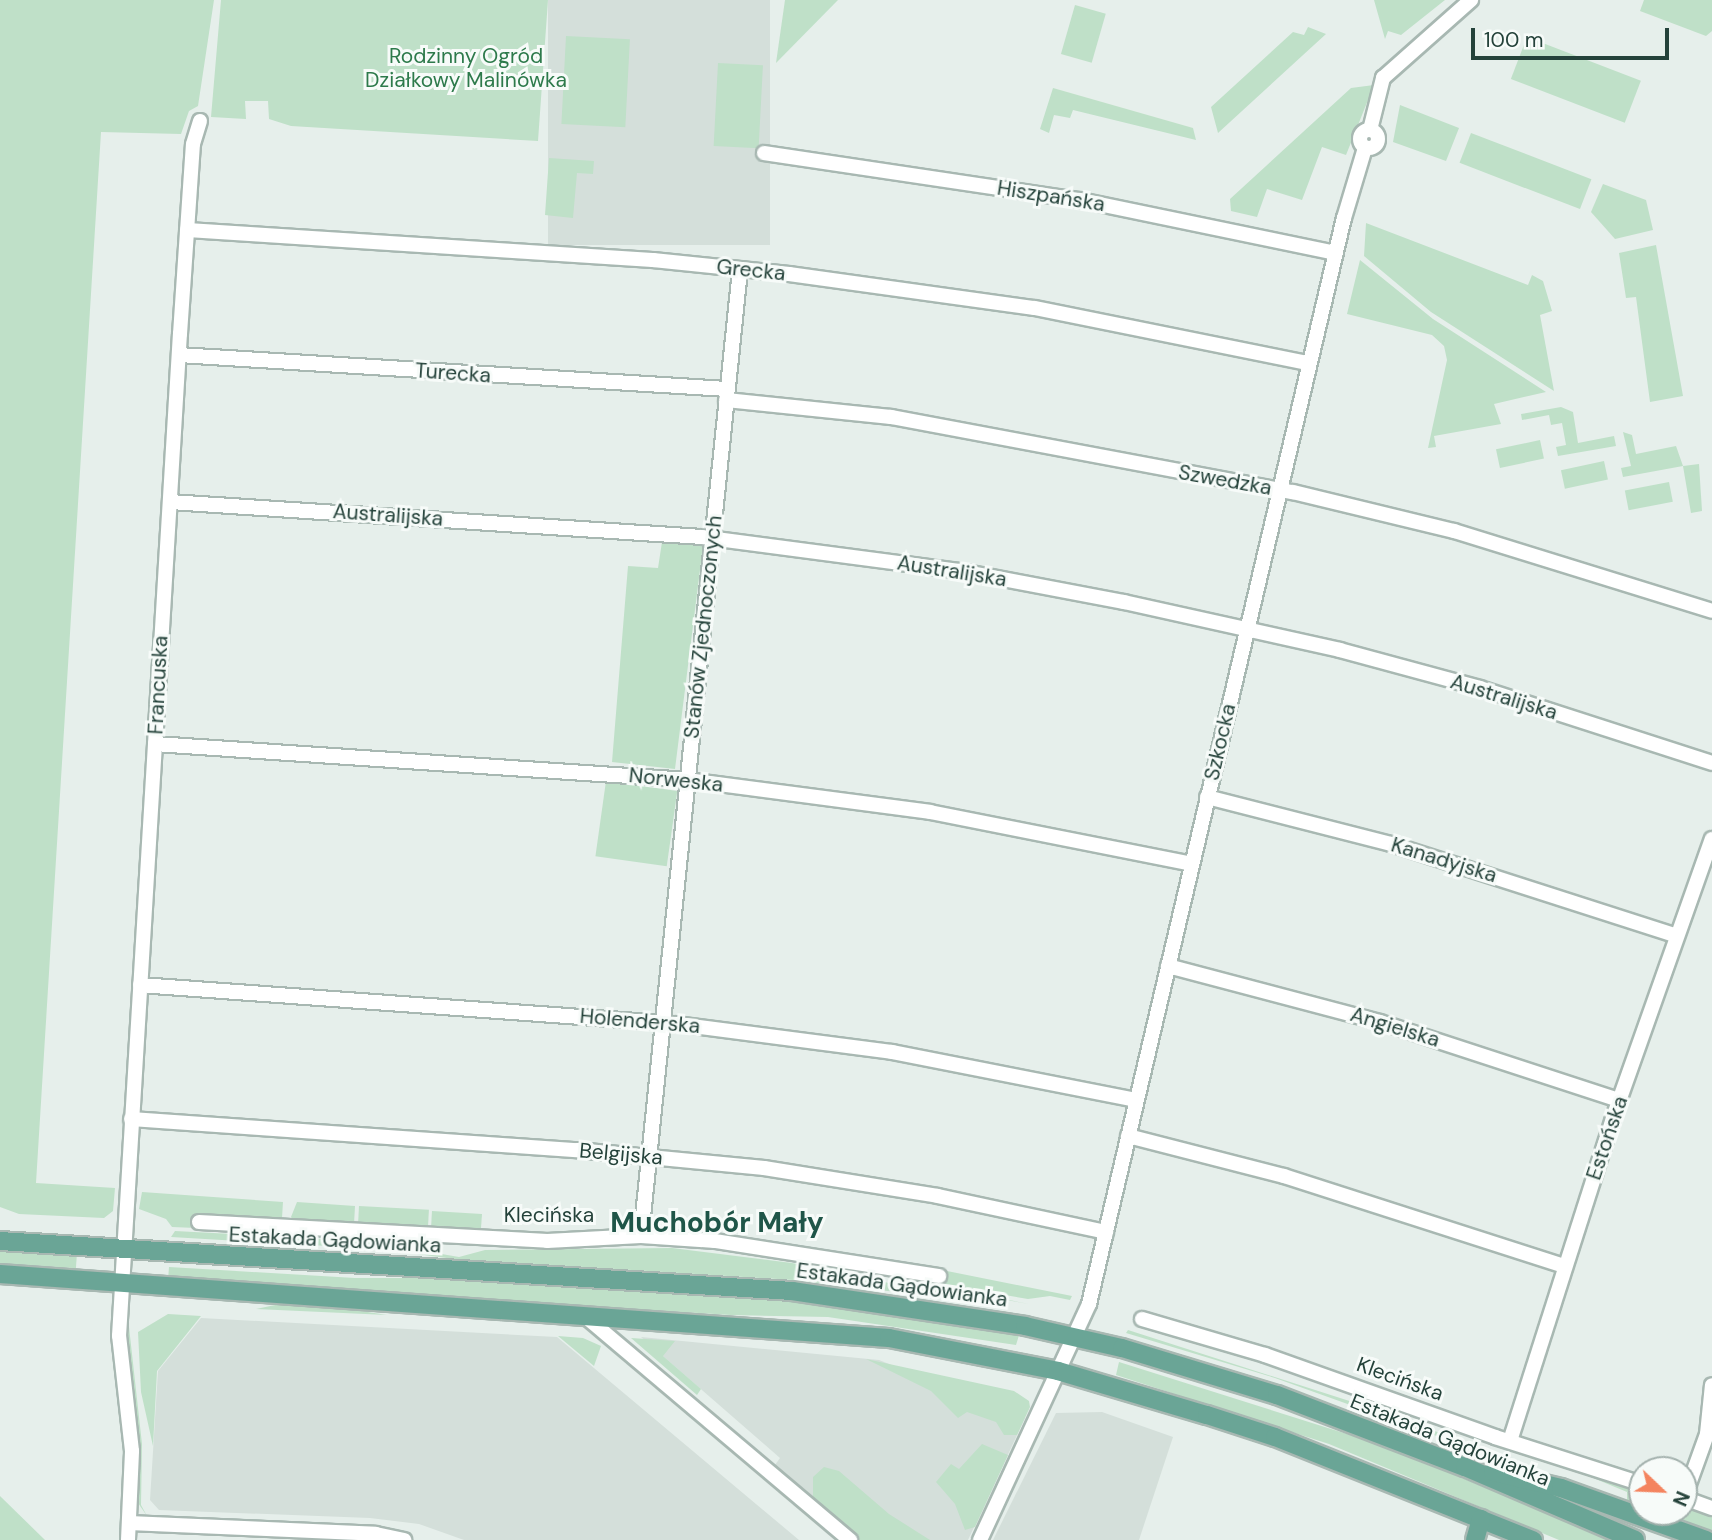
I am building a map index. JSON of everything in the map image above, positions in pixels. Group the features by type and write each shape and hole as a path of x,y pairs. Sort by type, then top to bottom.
{"main road":[{"path":"0,1241 125,1250"},
{"name":"Estakada Gądowianka","path":"125,1250 792,1291 956,1313 1074,1336 1277,1395 1465,1467 1635,1540"},
{"path":"0,1274 579,1313 889,1338 1058,1371 1275,1437 1532,1540"},
{"path":"1465,1467 1561,1488 1706,1540"},
{"path":"1475,1540 1481,1519"}],"street":[{"name":"Szkocka","path":"980,1540 1089,1304 1309,363 1365,148 1360,136 1370,130 1383,78 1471,0"},
{"name":"Francuska","path":"128,1540 132,1440 119,1358 131,1119 192,144 200,121"},
{"name":"Hiszpańska","path":"764,153 1080,200 1336,253"},
{"name":"Grecka","path":"187,230 740,269 1035,308 1309,363"},
{"name":"Stanów Zjednoczonych","path":"641,1236 740,269"},
{"name":"Turecka","path":"179,355 727,394"},
{"name":"Szwedzka","path":"727,394 891,417 1281,490 1435,526 1712,611"},
{"name":"Australijska","path":"170,502 713,538 960,571 1247,628 1480,688 1712,763"},
{"name":"Norweska","path":"155,744 688,780 930,813 1192,864"},
{"name":"Kanadyjska","path":"1207,797 1391,844 1677,936"},
{"name":"Estońska","path":"1510,1440 1619,1100 1712,839"},
{"name":"Angielska","path":"1168,966 1380,1022 1619,1100"},
{"name":"Holenderska","path":"139,985 662,1022 885,1051 1136,1100"},
{"name":"Belgijska","path":"131,1119 648,1156 828,1176 1106,1232"},
{"path":"1128,1136 1284,1176 1565,1266"},
{"name":"Klecińska","path":"200,1222 547,1241 641,1236 788,1251 939,1276"},
{"path":"579,1313 615,1338 850,1540"},
{"name":"Klecińska","path":"1142,1320 1265,1355 1628,1479"},
{"path":"1698,1459 1707,1434 1712,1385"},
{"path":"129,1523 376,1534 404,1540"}],"shaded area":[{"path":"548,0 770,0 770,245 548,245"},
{"path":"201,1318 557,1337 799,1540 464,1540 419,1524 370,1518 159,1510 150,1500 158,1371"},
{"path":"641,1337 879,1360 1025,1418 968,1540 860,1540 775,1465 780,1458"},
{"path":"1102,1412 1173,1437 1139,1540 993,1540 1056,1413"}],"green space":[{"path":"0,0 214,0 198,106 189,111 181,134 101,132 36,1183 115,1188 113,1211 104,1218 19,1214 0,1207"},
{"name":"Rodzinny Ogród Działkowy Malinówka","path":"221,0 548,0 538,141 291,126 269,119 268,101 245,101 246,119 211,117"},
{"path":"785,0 838,0 776,63"},
{"path":"1374,0 1445,0 1401,35 1388,31 1385,39"},
{"path":"1644,0 1712,0 1712,31 1706,36 1640,11"},
{"path":"1075,5 1106,14 1092,63 1061,54"},
{"path":"1308,27 1326,34 1218,133 1211,107 1293,32 1304,35"},
{"path":"566,36 630,39 625,127 561,124"},
{"path":"1527,37 1641,81 1625,123 1511,79"},
{"path":"718,63 763,65 759,148 714,146"},
{"path":"1374,85 1346,155 1322,147 1302,200 1267,189 1257,217 1231,211 1230,199 1351,88"},
{"path":"1053,88 1193,128 1196,140 1073,110 1070,118 1054,115 1049,133 1040,129"},
{"path":"1400,105 1459,128 1446,161 1393,142"},
{"path":"1471,133 1591,179 1580,209 1460,163"},
{"path":"549,158 594,161 593,174 577,173 573,218 545,215"},
{"path":"1603,184 1646,200 1653,230 1615,239 1591,212"},
{"path":"1366,223 1528,285 1532,275 1543,281 1552,311 1540,315 1554,391 1431,312 1364,256"},
{"path":"1656,245 1683,396 1650,402 1636,297 1626,298 1619,253"},
{"path":"1360,260 1433,319 1546,392 1494,404 1501,424 1434,436 1436,447 1428,448 1447,360 1444,346 1432,335 1347,314"},
{"path":"1561,407 1573,412 1578,443 1614,436 1616,446 1558,456 1556,447 1566,445 1562,423 1551,425 1549,415 1522,420 1521,414"},
{"path":"1623,432 1632,435 1636,454 1676,446 1683,466 1623,477 1621,468 1631,466"},
{"path":"1540,440 1544,459 1500,468 1496,449"},
{"path":"1604,461 1608,480 1565,489 1561,470"},
{"path":"1699,464 1702,511 1691,513 1683,466"},
{"path":"1669,482 1673,502 1629,510 1625,491"},
{"path":"662,542 703,546 675,769 612,762 628,566 658,568"},
{"path":"606,781 677,791 667,866 595,856"},
{"path":"142,1192 283,1202 282,1218 198,1215 196,1228 172,1227 166,1219 139,1209"},
{"path":"297,1202 355,1206 354,1224 294,1221 291,1217"},
{"path":"359,1206 429,1210 428,1228 358,1224"},
{"path":"432,1211 482,1214 481,1228 431,1228"},
{"path":"175,1231 366,1241 459,1257 485,1250 672,1248 792,1263 923,1290 958,1290 1029,1304 953,1291 947,1296 931,1296 793,1280 454,1259 380,1249 171,1237"},
{"path":"0,1250 77,1255 76,1268 0,1263"},
{"path":"169,1267 355,1278 446,1278 810,1300 1020,1332 1016,1345 828,1317 731,1315 168,1280"},
{"path":"942,1270 1072,1296 1070,1300 1050,1296 1028,1299 940,1284"},
{"path":"280,1304 355,1310 387,1315 256,1309"},
{"path":"168,1314 201,1316 157,1371 153,1446 141,1392 138,1332"},
{"path":"128,1318 142,1444 141,1505 147,1516 138,1503 138,1447 126,1342"},
{"path":"1128,1330 1393,1415 1612,1499 1275,1378 1126,1333"},
{"path":"558,1336 583,1338 601,1346 594,1366"},
{"path":"631,1338 675,1341 663,1356 701,1389 697,1395"},
{"path":"866,1359 1014,1391 1029,1401 1030,1407 1017,1435 1004,1435 996,1422 967,1412 958,1418 931,1391"},
{"path":"1119,1362 1385,1446 1612,1540 1559,1540 1329,1444 1116,1375"},
{"path":"982,1444 1008,1455 975,1527 965,1530 955,1504 936,1482 951,1464 959,1469"},
{"path":"1538,1455 1628,1487 1628,1501 1627,1492"},
{"path":"824,1467 839,1471 889,1514 930,1540 860,1540 813,1497 813,1477"},
{"path":"0,1496 45,1540 0,1540"},
{"path":"1698,1512 1712,1517 1712,1536 1687,1526 1698,1526"}],"district":[{"name":"Muchobór Mały","path":"717,1223"}]}
